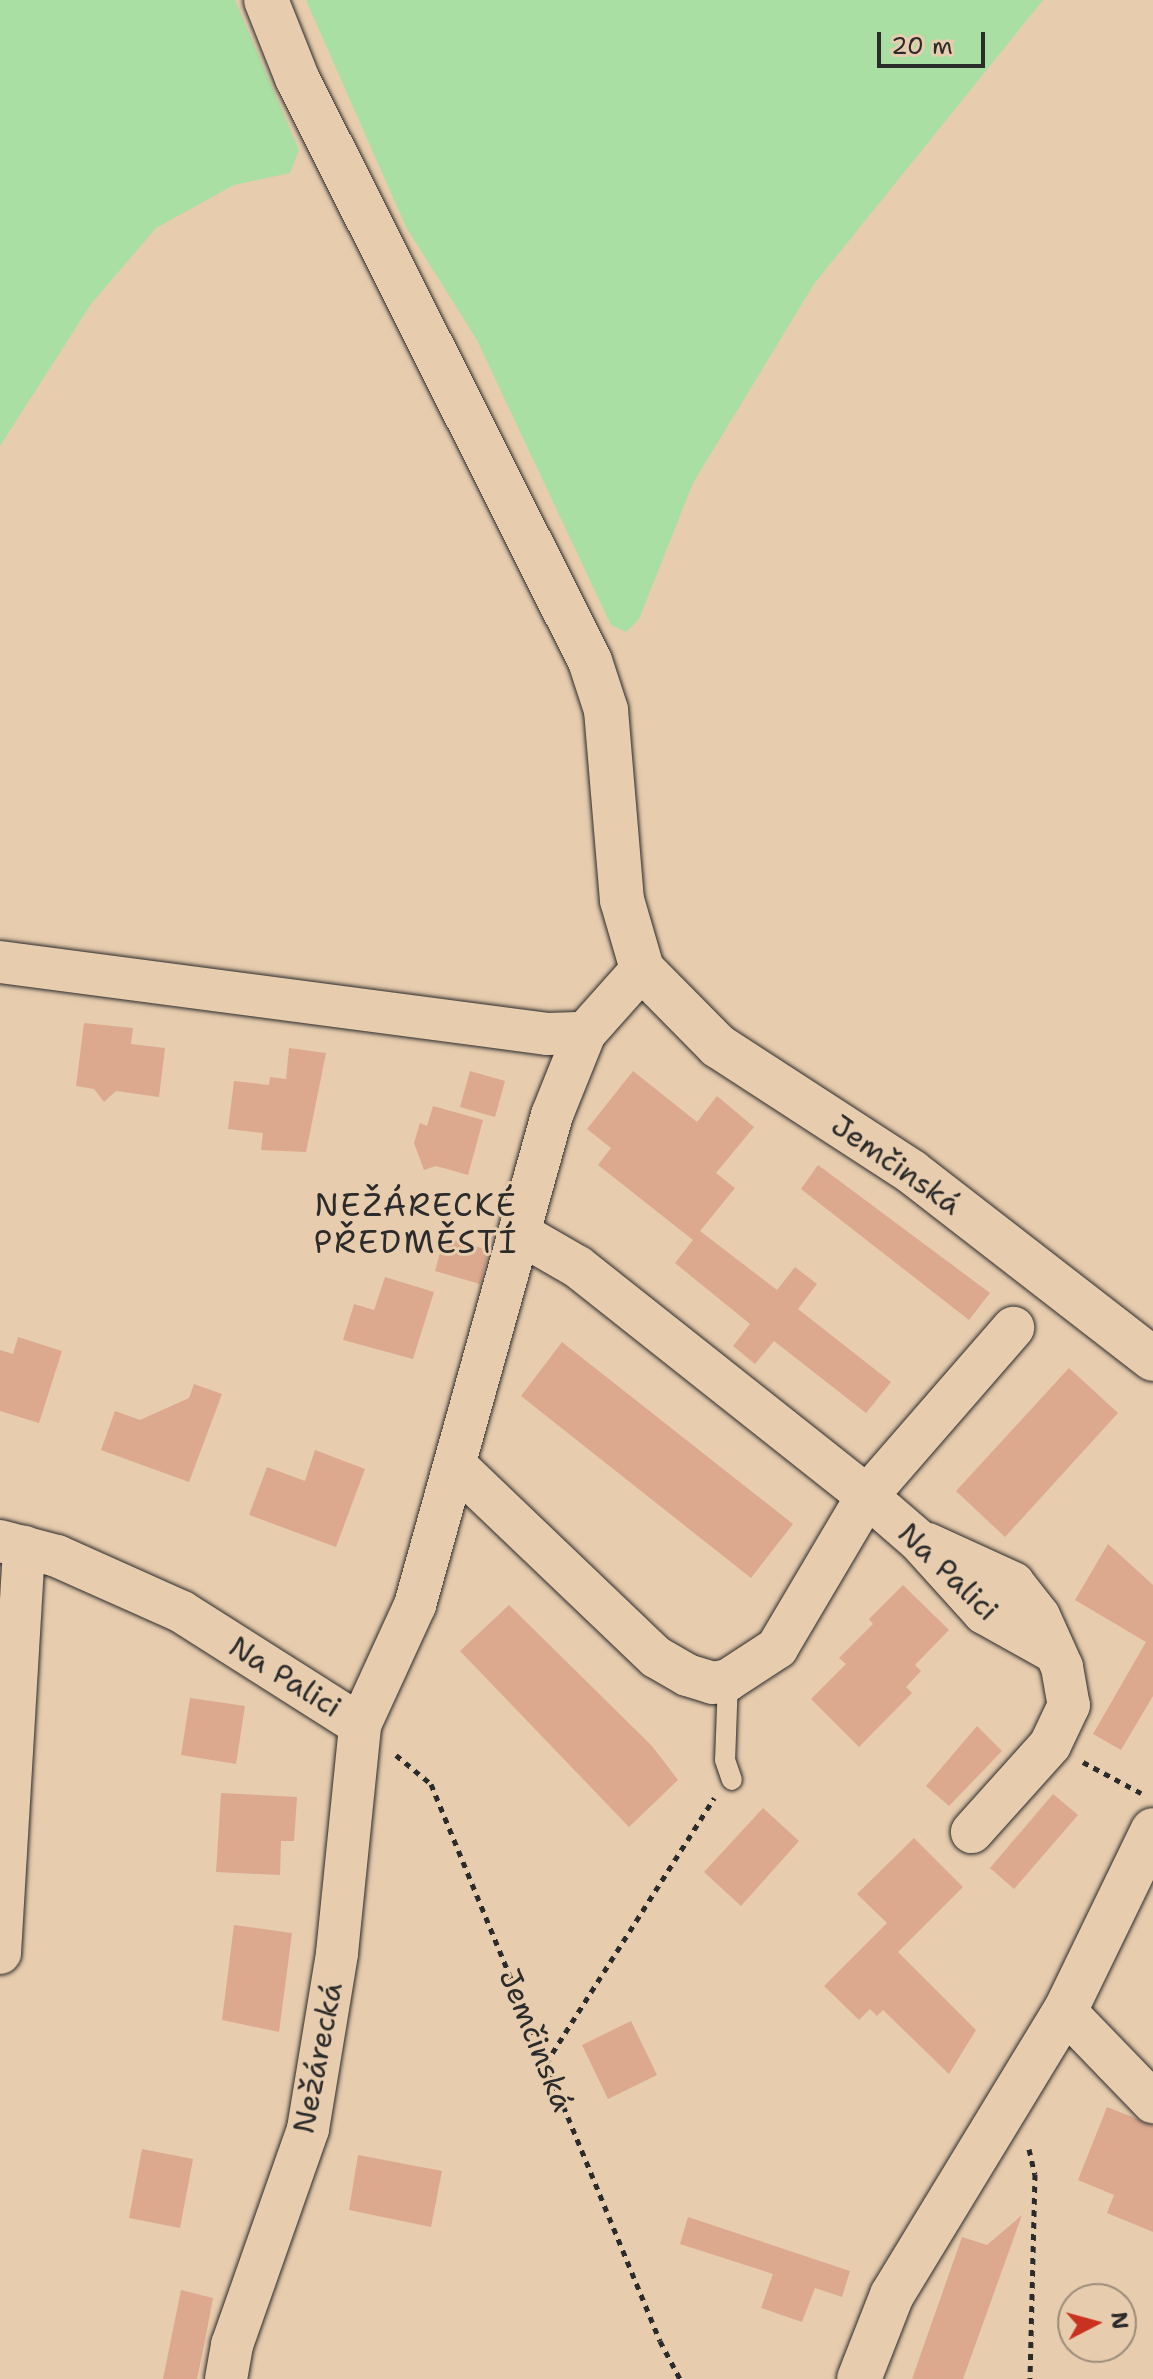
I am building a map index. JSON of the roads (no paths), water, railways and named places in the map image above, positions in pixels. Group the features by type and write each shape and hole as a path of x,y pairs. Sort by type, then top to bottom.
{"street":[{"path":"266,0 297,78 590,661 606,710 614,763 622,900 642,969"},
{"path":"0,962 548,1034 585,1033"},
{"name":"Na Palici","path":"12,1544 57,1556 182,1612 360,1725 415,1605 552,1115 585,1033 642,969"},
{"name":"Jemčinská","path":"642,969 718,1046 912,1172 1153,1359"},
{"name":"Na Palici","path":"519,1233 578,1267 867,1496 919,1541 984,1613 1054,1652 1069,1705 1050,1745 972,1832"},
{"name":"Na Palici","path":"728,1680 777,1648 867,1496 1013,1328"},
{"path":"455,1465 656,1657 687,1675 713,1683 728,1680"},
{"path":"0,1953 12,1544"},
{"name":"Nežárecká","path":"226,2379 232,2345 308,2129 337,1953 360,1725"},
{"path":"859,2379 892,2295 1065,2011 1153,1830"},
{"path":"1065,2011 1153,2102"}],"lane":[{"path":"728,1680 725,1760 731,1776"}],"district":[{"name":"NEŽÁRECKÉ PŘEDMĚSTÍ","path":"416,1224"}]}
